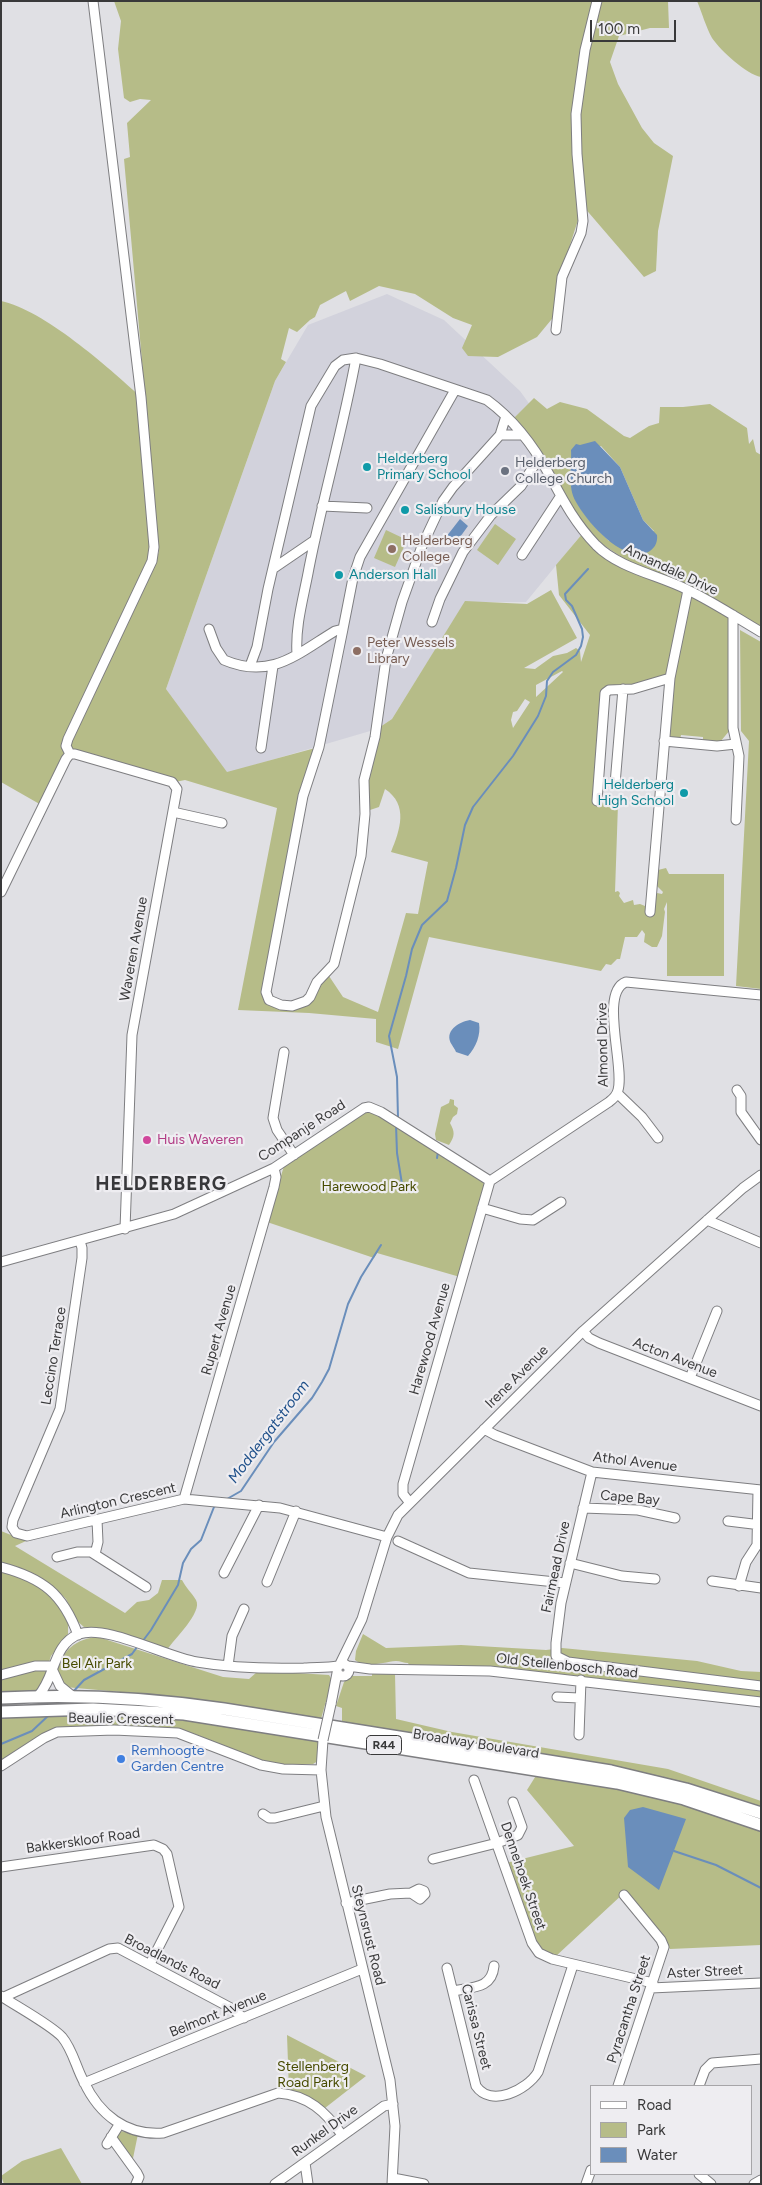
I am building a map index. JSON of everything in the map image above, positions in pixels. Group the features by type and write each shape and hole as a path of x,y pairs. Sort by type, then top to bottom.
{"main road":[{"name":"Broadway Boulevard","path":"1,1698 71,1695 188,1704 557,1761 668,1784 761,1813"},
{"name":"Broadway Boulevard","path":"1,1712 93,1709 210,1718 617,1783 684,1800 761,1825"}],"street":[{"path":"1,892 70,754 66,746 68,739 152,561 154,547 141,397 93,1"},
{"path":"556,330 562,277 581,233 583,221 577,154 576,114 585,50 597,1"},
{"path":"250,666 257,647 268,589 311,406 335,366 352,359 344,422 322,506 296,638 297,654"},
{"name":"Annandale Drive","path":"352,359 380,364 487,400 506,416 522,435 539,458 560,497 584,532 606,553 616,560 688,590 761,632"},
{"path":"455,390 360,558 353,578 319,747 303,796 266,992 267,998 271,1002 292,1006 306,1001 317,982 334,964 361,856 365,814 364,780 375,737 385,666 402,602 422,546 443,501 452,487 500,435 506,416"},
{"path":"500,435 522,435"},
{"path":"432,622 440,599 463,552 491,515 521,486 539,458"},
{"path":"522,555 560,497"},
{"path":"322,506 367,508"},
{"path":"274,568 315,540"},
{"path":"650,912 670,678 688,590"},
{"path":"733,615 734,734 739,756 736,820"},
{"path":"209,629 222,658 227,662 250,666 273,666 335,631 343,629"},
{"path":"261,748 273,666"},
{"path":"597,801 604,694 608,690 632,689 670,678"},
{"path":"615,784 623,689"},
{"path":"724,744 734,734"},
{"path":"664,740 717,746 736,744"},
{"name":"Waveren Avenue","path":"70,754 172,782 177,789 132,1035 125,1229"},
{"path":"173,812 222,823"},
{"name":"Almond Drive","path":"490,1181 609,1102 617,1093 619,1083 614,1010 617,990 621,984 626,982 761,995"},
{"path":"284,1052 273,1118 277,1130 294,1155"},
{"path":"737,1090 741,1096 738,1112 761,1140"},
{"path":"617,1093 642,1117 658,1138"},
{"name":"Companje Road","path":"1,1262 174,1214 274,1168 358,1110 369,1107 381,1112 490,1181"},
{"name":"Rupert Avenue","path":"184,1499 274,1187 276,1177 274,1168"},
{"name":"Irene Avenue","path":"344,1670 372,1591 387,1537 395,1519 583,1331 706,1220 761,1174"},
{"name":"Harewood Avenue","path":"410,1503 403,1494 402,1484 490,1181"},
{"path":"482,1208 520,1219 533,1220 561,1202"},
{"path":"706,1220 761,1242"},
{"name":"Leccino Terrace","path":"12,1527 12,1520 60,1409 82,1258 80,1241"},
{"path":"690,1378 717,1311"},
{"name":"Acton Avenue","path":"583,1331 589,1338 599,1343 761,1406"},
{"name":"Athol Avenue","path":"484,1429 495,1436 592,1472 759,1490"},
{"name":"Fairmead Drive","path":"592,1472 565,1583 559,1613 555,1652 559,1659 568,1662 634,1670"},
{"path":"738,1586 746,1562 757,1548 759,1490"},
{"name":"Arlington Crescent","path":"12,1527 18,1535 24,1537 184,1499 259,1505 296,1511 387,1537"},
{"path":"224,1572 259,1505"},
{"name":"Cape Bay","path":"583,1508 638,1510 675,1518"},
{"path":"267,1582 296,1511"},
{"path":"95,1554 98,1542 97,1520"},
{"path":"728,1521 759,1525"},
{"path":"398,1541 469,1573 565,1583"},
{"path":"57,1557 83,1551 95,1554 146,1587"},
{"path":"570,1563 622,1576 655,1579"},
{"path":"1,1567 28,1575 50,1589 66,1606 78,1635 59,1651 47,1685 38,1696"},
{"path":"712,1581 761,1588"},
{"path":"228,1666 232,1636 244,1609"},
{"name":"Old Stellenbosch Road","path":"78,1635 101,1632 180,1659 228,1666 344,1670 482,1671 581,1680 761,1702"},
{"name":"Irene Avenue","path":"344,1670 345,1656 352,1644"},
{"path":"310,1667 331,1663 345,1656"},
{"path":"1,1674 35,1666 53,1668"},
{"name":"Old Stellenbosch Road","path":"296,1668 310,1667 344,1670"},
{"path":"53,1668 60,1686 71,1695"},
{"name":"Steynsrust Road","path":"344,1670 330,1704 321,1766 324,1806 390,2080 395,2134 393,2181"},
{"path":"632,1686 634,1670 761,1686"},
{"path":"579,1735 581,1680"},
{"path":"557,1697 579,1698"},
{"name":"Beaulie Crescent","path":"1,1766 44,1738 57,1732 114,1730 178,1732 261,1765 275,1767 321,1766"},
{"name":"Dennehoek Street","path":"474,1780 534,1947 547,1958 652,1986"},
{"path":"433,1859 497,1843 518,1835 521,1831 513,1802"},
{"path":"263,1814 269,1818 275,1818 324,1806"},
{"name":"Bakkerskloof Road","path":"1,1867 154,1845 159,1846 167,1854 179,1907 150,1964"},
{"path":"346,1903 390,1894 411,1893"},
{"name":"Pyracantha Street","path":"618,2085 652,1986 664,1944 624,1895"},
{"name":"Broadlands Road","path":"2,1996 109,1949 122,1950 231,2008 244,2018"},
{"name":"Carissa Street","path":"447,1968 476,2086 480,2091 487,2094 511,2094 530,2083 538,2072 574,1964"},
{"path":"453,1991 488,1983 493,1976 494,1966"},
{"name":"Belmont Avenue","path":"84,2083 362,1968"},
{"name":"Aster Street","path":"652,1986 761,1983"},
{"path":"2,1996 59,2034 68,2047 84,2083 103,2112 119,2124 143,2132 163,2133 278,2093 292,2095 319,2108 342,2135"},
{"path":"699,2085 705,2070 712,2063 761,2058"},
{"name":"Runkel Drive","path":"275,2184 384,2106 393,2104"},
{"path":"119,2124 109,2140 138,2175 136,2184"},
{"path":"305,2163 308,2184"},
{"path":"700,2175 712,2184"},
{"path":"754,2184 761,2180"},
{"path":"393,2181 424,2184"}],"shaded area":[{"name":"Helderberg College","path":"387,294 444,320 520,391 604,507 526,602 465,602 392,719 377,729 227,773 166,689 275,381 308,325"}],"green space":[{"path":"114,1 668,1 669,28 650,28 619,36 610,62 618,84 642,128 654,143 673,156 658,231 656,271 644,277 583,206 578,206 578,220 555,292 556,314 537,337 498,357 468,356 462,348 472,325 453,318 415,294 379,286 350,301 346,291 320,305 315,317 297,332 289,328 281,359 286,362 275,381 166,689 227,772 319,747 303,796 269,1000 300,1004 325,974 329,976 343,997 378,1012 406,913 418,914 428,862 391,852 400,818 400,810 393,795 385,789 379,807 370,810 369,779 377,748 373,747 377,729 392,719 465,601 527,604 551,590 577,638 524,668 535,669 553,656 567,653 576,648 580,651 581,662 590,635 559,595 556,565 583,533 596,548 685,591 669,674 664,679 607,689 594,803 618,804 615,892 618,891 620,893 619,896 624,903 633,900 634,905 640,904 645,906 647,910 657,893 662,894 663,892 655,884 658,870 666,868 669,874 724,874 724,976 667,976 667,902 664,909 662,936 657,947 652,947 644,942 645,934 642,930 637,937 625,937 620,959 617,959 611,965 606,964 601,971 429,937 398,1049 376,1042 376,1019 309,1013 238,1010 277,808 185,780 175,782 71,750 68,745 159,552 124,159 130,157 127,123 151,100 140,99 130,102 124,98 118,49 121,21","holes":["563,672 536,697 536,685","525,699 530,702 513,728 511,720 513,712 517,711"]},
{"path":"697,1 761,1 761,77 741,67 716,43 710,34"},
{"path":"1,301 18,306 55,327 94,356 141,397 154,547 68,739 70,754 43,806 1,782"},
{"path":"534,398 547,409 560,402 587,409 624,436 630,438 649,426 659,423 660,407 710,404 747,428 749,444 753,439 756,452 761,455 761,631 629,562 599,542 584,527 551,477 547,459 516,421 515,417","holes":["601,446 620,467 643,520 654,531 609,541 584,514 578,504 571,484 570,472 572,459"]},
{"path":"495,524 516,539 498,565 477,550"},
{"path":"386,530 407,540 395,567 374,558"},
{"path":"688,594 730,618 730,730 720,742 703,741 703,737 681,735 680,740 669,738 672,679"},
{"path":"740,630 761,642 761,989 736,986 749,741 741,731"},
{"path":"450,1099 454,1100 454,1105 458,1108 457,1114 450,1123 454,1134 449,1145 436,1140 435,1134 441,1107 449,1103"},
{"name":"Harewood Park","path":"359,1113 377,1113 486,1184 460,1277 377,1253 374,1258 267,1222 284,1166"},
{"path":"1,1531 26,1541 15,1546 125,1613 137,1602 149,1600 158,1593 162,1580 182,1580 196,1600 197,1605 192,1618 167,1650 111,1630 84,1627 77,1621 66,1599 54,1587 27,1571 1,1564"},
{"name":"Bel Air Park","path":"1,1571 38,1583 62,1608 68,1621 68,1634 51,1656 47,1679 38,1690 1,1693"},
{"path":"363,1634 386,1648 461,1645 546,1650 562,1648 697,1661 741,1671 761,1672 761,1698 459,1665 409,1665 408,1663 396,1661 364,1664 355,1660 356,1651"},
{"name":"Bel Air Park","path":"98,1637 223,1677 249,1679 257,1672 264,1671 329,1675 332,1680 321,1719 165,1696 65,1687 57,1672 62,1658 77,1643"},
{"path":"372,1674 395,1674 396,1719 452,1732 668,1769 761,1801 761,1808 663,1777 612,1766 342,1722 342,1708 336,1706 344,1682 351,1676 372,1676"},
{"path":"63,1714 159,1718 206,1723 318,1741 318,1761 313,1764 275,1764 261,1761 195,1734 167,1728 99,1726 59,1728 1,1761 1,1716"},
{"path":"537,1774 594,1784 679,1803 761,1830 761,1945 670,1949 625,1892 555,1957 538,1948 506,1863 574,1846 527,1790"},
{"name":"Stellenberg Road Park 1","path":"287,2035 366,2076 325,2108 289,2091"},
{"path":"120,2131 138,2134 132,2163 115,2137"},
{"path":"61,2148 82,2184 4,2184 1,2176 22,2161"}],"water":[{"path":"595,441 620,467 643,520 657,535 655,546 649,552 636,554 616,546 588,520 573,496 571,450 576,444 580,445"},
{"path":"460,519 468,526 455,544 446,537"},
{"path":"470,1020 479,1023 479,1036 476,1045 468,1056 456,1052 449,1035 457,1025"},
{"path":"643,1807 686,1819 659,1890 628,1867 624,1818 630,1810"}],"waterway":[{"path":"398,1118 397,1077 389,1036 412,949 422,925 447,901 465,825 473,807 513,756 538,716 546,696 547,681 553,672 576,655 581,646 582,629 572,606 566,600 565,594 588,569"},
{"path":"396,1125 397,1153 402,1184"},
{"path":"437,1158 438,1152"},
{"name":"Moddergatstroom","path":"227,1499 241,1491 274,1442 312,1398 322,1382 329,1369 348,1304 361,1277 381,1245"},
{"name":"Moddergatstroom","path":"142,1642 178,1585 183,1563 191,1549 201,1540 216,1505"},
{"name":"Moddergatstroom","path":"72,1693 84,1680 132,1654 137,1647"},
{"name":"Moddergatstroom","path":"1,1744 32,1731 49,1715"},
{"path":"674,1851 716,1865 761,1888"}],"place":[{"name":"Helderberg Primary School","path":"367,467"},
{"name":"Helderberg College Church","path":"505,471"},
{"name":"Salisbury House","path":"405,510"},
{"name":"Helderberg College","path":"392,549"},
{"name":"Anderson Hall","path":"339,575"},
{"name":"Peter Wessels Library","path":"357,651"},
{"name":"Helderberg High School","path":"684,793"},
{"name":"Huis Waveren","path":"147,1140"},
{"name":"Remhoogte Garden Centre","path":"121,1759"}],"district":[{"name":"HELDERBERG","path":"161,1184"}]}
